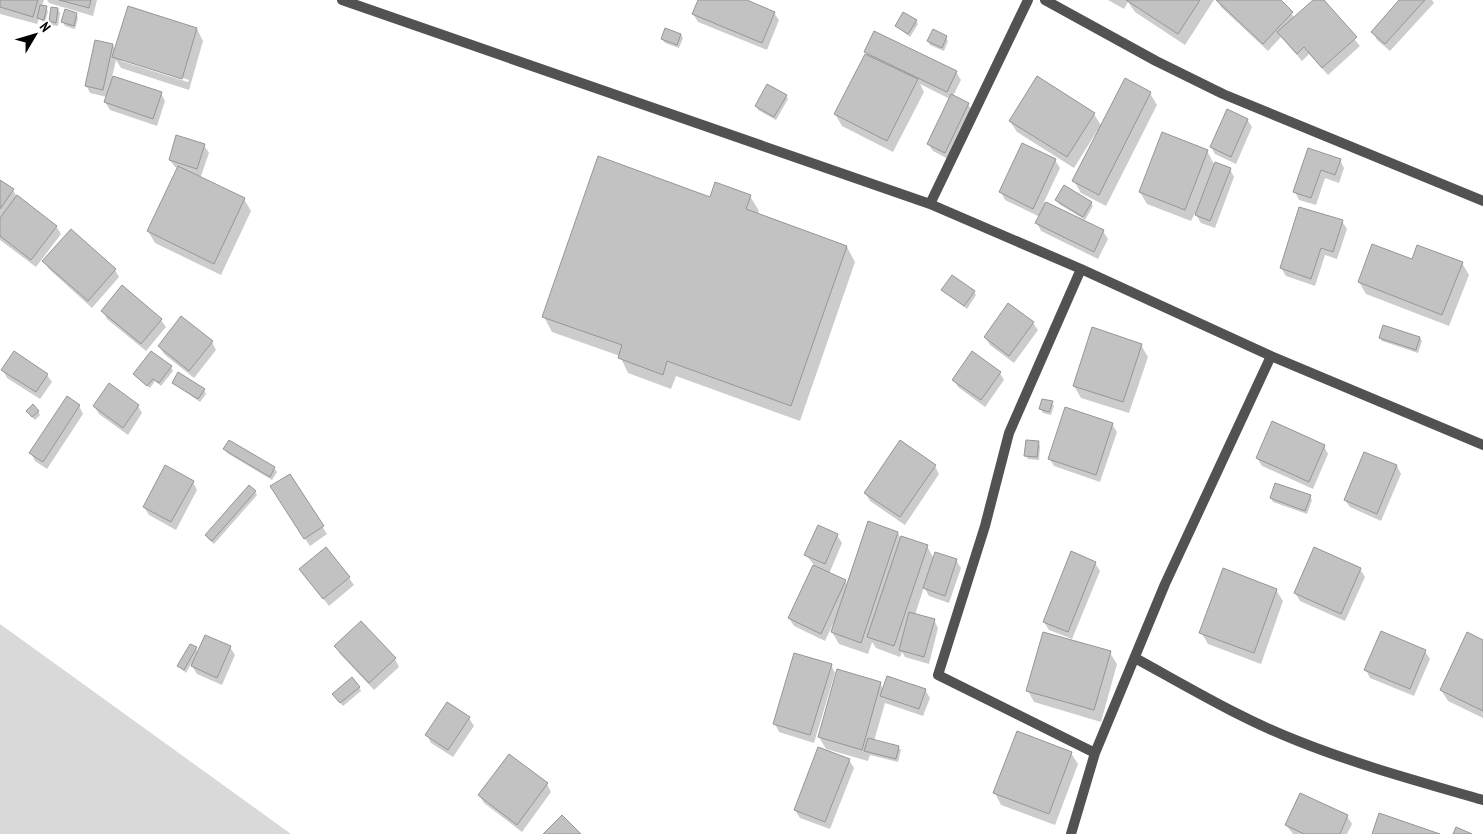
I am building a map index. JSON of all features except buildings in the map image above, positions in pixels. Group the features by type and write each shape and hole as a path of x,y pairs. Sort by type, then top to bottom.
{"street":[{"path":"342,0 930,204 1081,269 1271,356 1483,445"},
{"path":"930,204 1028,0"},
{"path":"1045,0 1140,53 1224,94 1483,201"},
{"path":"1081,269 1009,434 985,526 938,676 1095,753"},
{"path":"1071,834 1095,753 1165,584 1271,356"},
{"path":"1135,658 1230,710 1296,741 1362,765 1483,800"}],"shaded area":[{"path":"0,624 291,834 0,834"}]}
